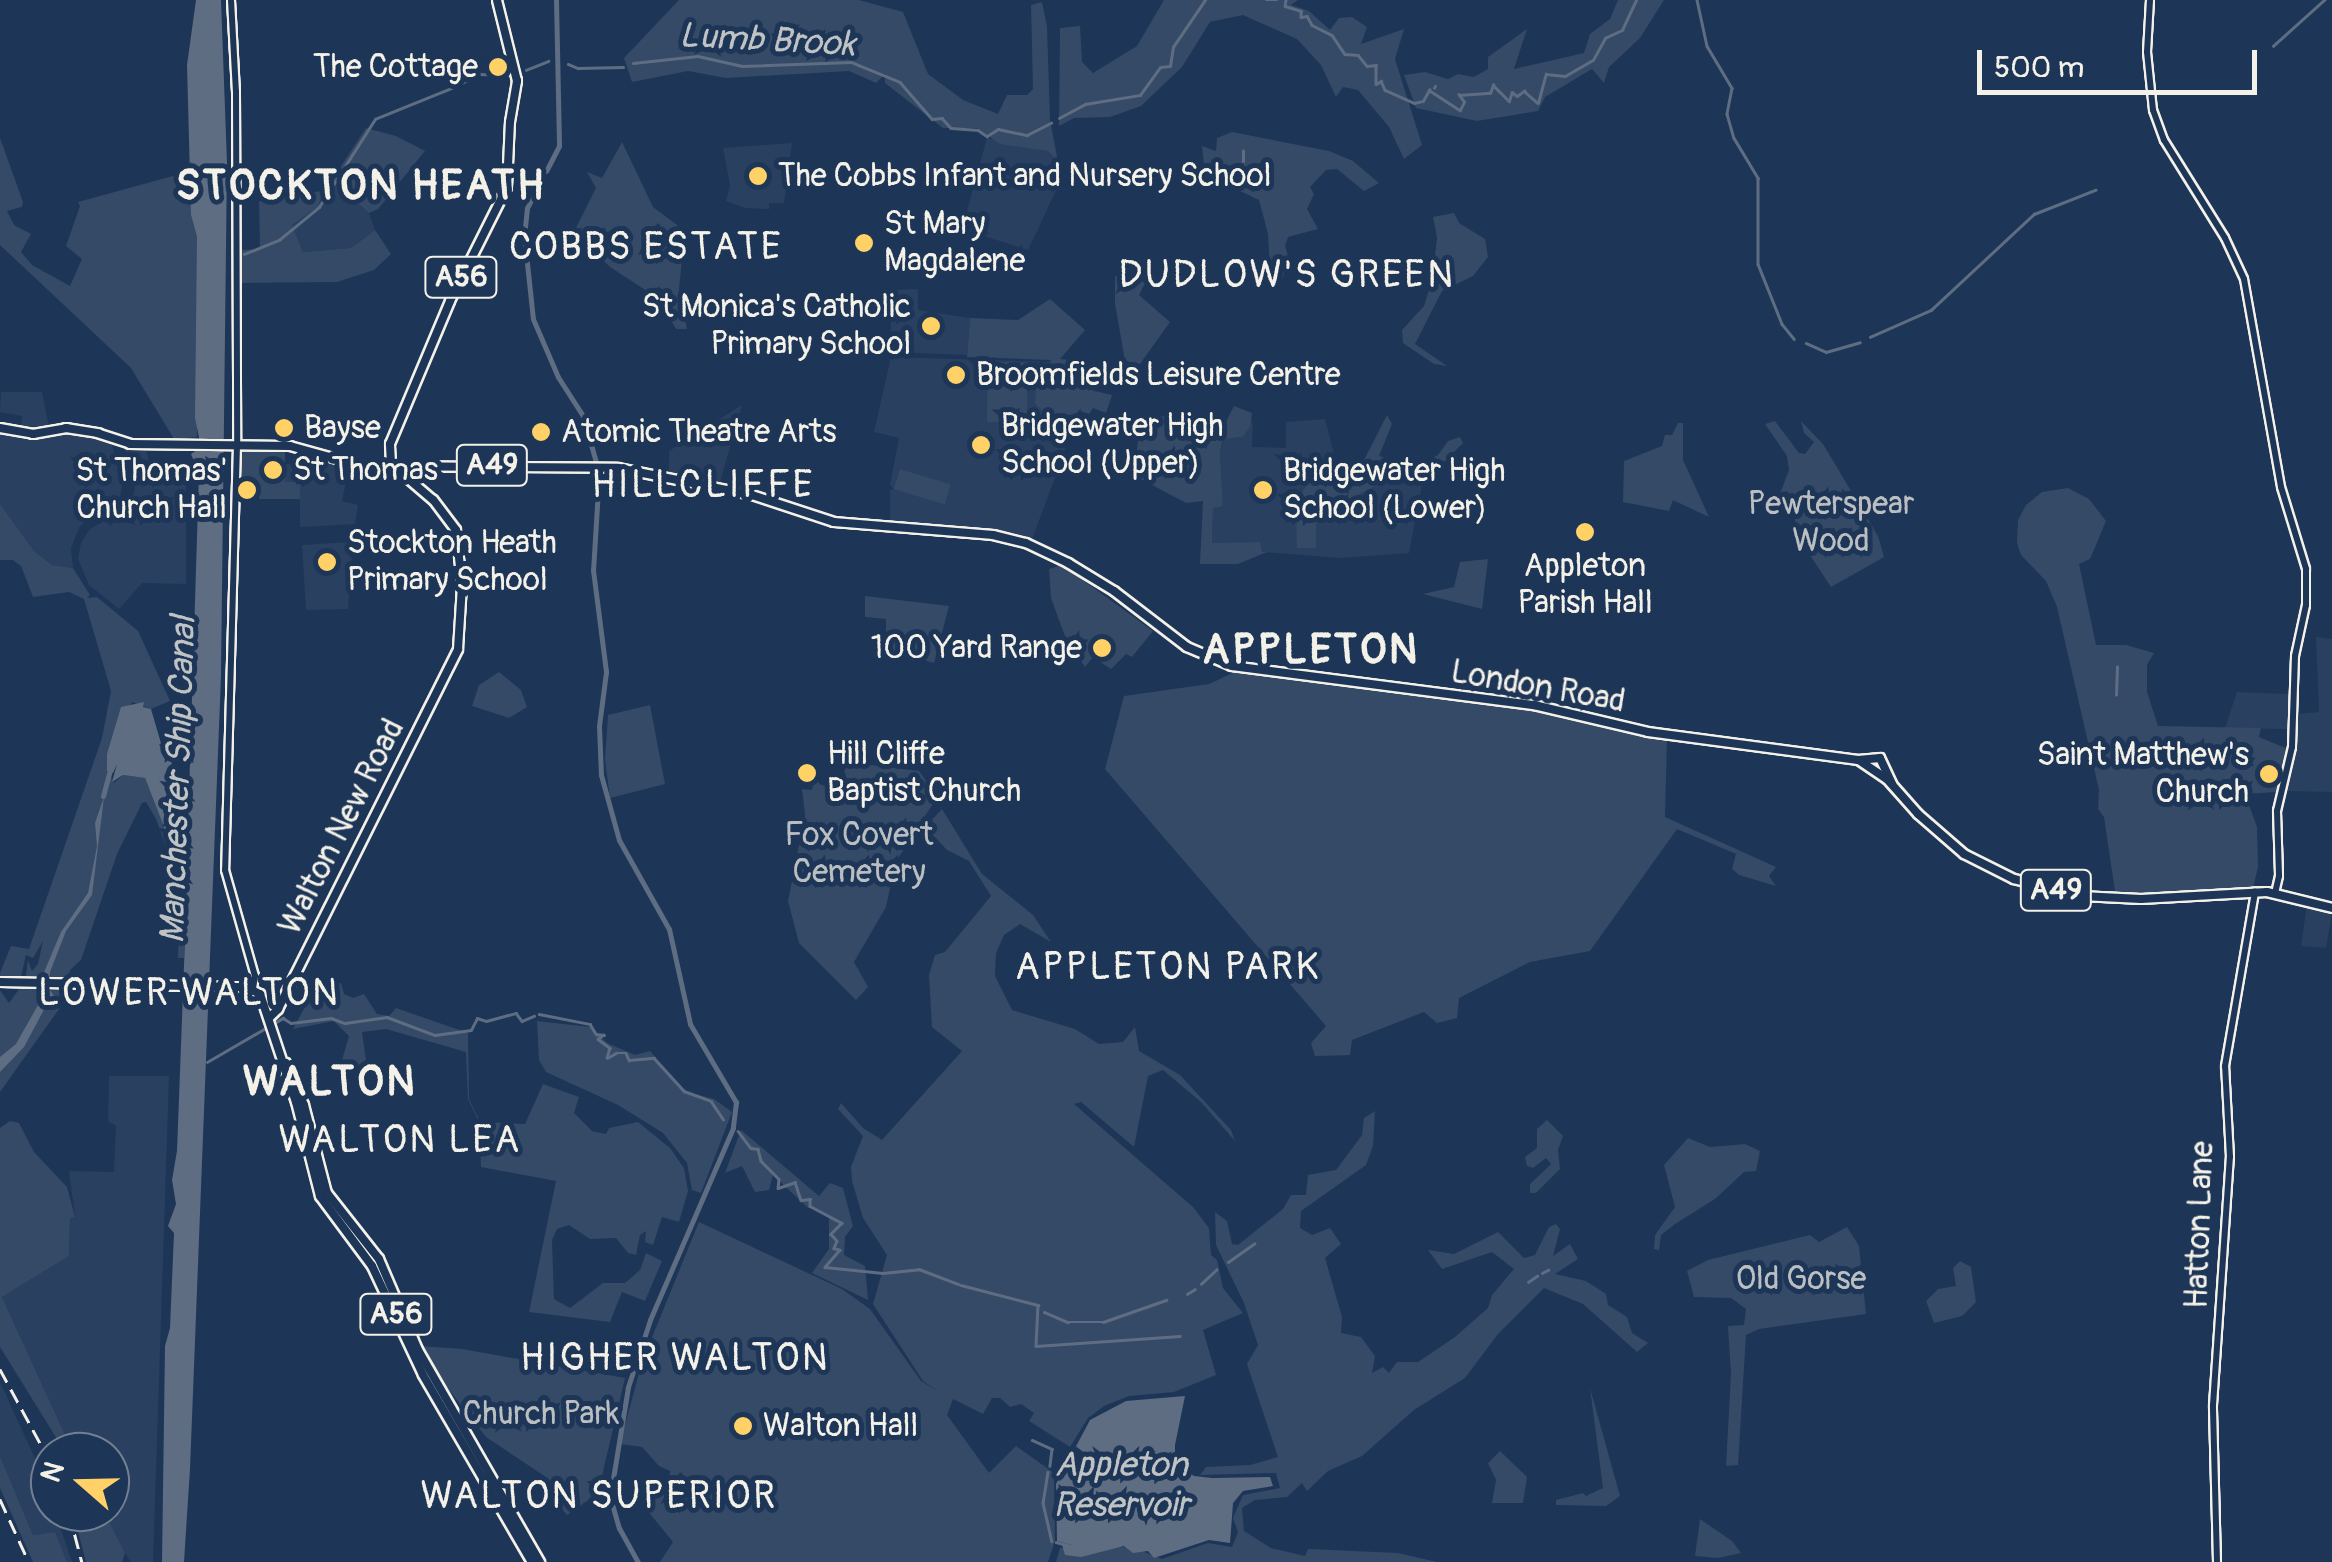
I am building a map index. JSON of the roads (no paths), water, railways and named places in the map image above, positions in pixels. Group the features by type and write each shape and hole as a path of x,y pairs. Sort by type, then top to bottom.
{"main road":[{"path":"231,0 236,92 237,444 226,876 255,976 253,989"},
{"name":"A56","path":"390,464 389,449 450,301 505,194 517,77 497,0"},
{"path":"2150,0 2147,52 2153,110 2164,140 2225,238 2244,280 2278,472 2306,570 2306,604 2295,656 2292,747 2276,811 2279,876 2275,892"},
{"name":"A49","path":"0,428 33,434 66,428 137,442"},
{"name":"A49","path":"97,433 122,442 237,444"},
{"name":"London Road","path":"237,444 296,446 351,465 598,467 752,495 834,522 981,533 1026,543 1099,580 1195,652 1232,666 1534,705 1648,732 1858,760 1874,767"},
{"name":"Walton New Road","path":"270,1020 456,656 462,585 457,534 438,506 390,464"},
{"name":"A49","path":"1874,767 1886,766 1892,784"},
{"name":"A49","path":"1874,767 1918,814 1964,854 2014,879 2081,896 2275,892 2332,908"},
{"name":"Hatton Lane","path":"2218,1562 2212,1406 2230,1157 2225,1066 2255,892"},
{"path":"0,982 253,989 261,996 270,1020"},
{"name":"A56","path":"270,1020 320,1196 372,1266 422,1375 532,1562"},
{"name":"A56","path":"279,1052 304,1105 326,1193 379,1259 418,1350 540,1562"}],"water":[{"path":"196,0 221,0 227,163 221,676 184,1562 162,1562 165,1346 170,1328 174,1233 168,1226 176,1204 172,1180 177,1151 187,886 145,778 123,775 112,782 117,764 113,773 107,771 107,754 121,707 144,702 143,707 151,709 163,750 171,758 173,774 179,772 176,794 184,797 189,793 199,473 191,454 201,447 195,418 197,237 191,215 187,65"},
{"path":"104,797 92,895 66,931 50,972 49,989 57,1000 47,1004 24,1047 0,1072 0,1057 16,1044 38,1005 42,977 61,932 88,893 97,846 95,823"},
{"name":"Appleton Reservoir","path":"1185,1396 1175,1456 1185,1470 1194,1476 1212,1478 1270,1477 1273,1486 1243,1491 1233,1503 1230,1543 1209,1540 1154,1558 1148,1551 1133,1553 1124,1546 1081,1557 1065,1555 1062,1545 1071,1545 1057,1541 1056,1484 1090,1420 1126,1401"}],"waterway":[{"path":"556,0 559,146 527,208 524,235 533,319 558,377 583,416 599,473 593,570 606,672 599,726 601,775 619,840 669,929 690,1024 736,1102 733,1128 650,1320 628,1387 610,1497 619,1528 638,1562"},
{"path":"1059,118 1085,104 1140,95 1160,67 1170,66 1173,47 1205,0"},
{"path":"1266,0 1277,0"},
{"path":"1286,0 1285,6 1301,11 1301,17 1307,16 1312,25 1332,35 1345,54 1358,55 1367,66 1376,65 1376,84 1381,81 1385,90 1414,103 1423,101 1429,90 1460,110 1464,102 1459,95 1490,93 1493,85 1509,101 1512,92 1517,96 1524,91 1538,103 1546,74 1565,76 1593,60 1605,38 1622,30 1636,0"},
{"path":"1697,0 1707,46 1732,88 1727,114 1734,138 1758,178 1758,264 1782,324 1794,339"},
{"path":"2273,46 2324,0"},
{"name":"Lumb Brook","path":"633,63 698,56 742,66 851,62 900,82 932,119 942,118 951,128 978,130 987,136 998,129 1027,135 1051,123"},
{"path":"526,70 548,61"},
{"name":"Lumb Brook","path":"568,64 578,68 623,67"},
{"name":"Lumb Brook","path":"458,85 479,74 510,75"},
{"name":"Lumb Brook","path":"244,254 279,240 319,207 375,119 454,87"},
{"path":"1243,151 1243,166"},
{"path":"1870,337 1931,310 2034,214 2095,190"},
{"path":"1806,343 1826,352 1860,342"},
{"path":"2116,695 2117,667"},
{"path":"103,796 111,767"},
{"path":"207,1062 283,1018 291,1023 331,1018 345,1023 387,1017 435,1035 471,1030 477,1018 486,1021 516,1013 522,1021 534,1016"},
{"path":"539,1014 590,1024 596,1034 604,1035 598,1039 610,1048 607,1058 616,1053 626,1053 629,1060 654,1058 684,1091 711,1101 723,1119"},
{"path":"738,1131 751,1148 758,1149 761,1161 779,1179 778,1188 795,1182 801,1200 810,1199 810,1206 842,1223 831,1234 837,1241 834,1248 840,1250 825,1267 883,1273 919,1269 958,1284"},
{"path":"1228,1262 1254,1244"},
{"path":"1201,1284 1216,1270"},
{"path":"1542,1273 1548,1270"},
{"path":"1528,1282 1537,1276"},
{"path":"961,1285 1038,1305 1036,1346 1180,1336"},
{"path":"1187,1294 1195,1289"},
{"path":"1044,1312 1068,1322 1103,1322 1166,1300"},
{"path":"1032,1440 1052,1449 1050,1466"},
{"path":"1048,1472 1043,1503 1052,1541"},
{"path":"1056,1542 1071,1546"}],"railway":[{"path":"0,1369 34,1432"},
{"path":"0,1499 29,1562"},
{"path":"74,1532 82,1562"}],"place":[{"name":"The Cottage","path":"498,67"},
{"name":"The Cobbs Infant and Nursery School","path":"758,176"},
{"name":"St Mary Magdalene","path":"864,243"},
{"name":"St Monica's Catholic Primary School","path":"931,326"},
{"name":"Broomfields Leisure Centre","path":"956,375"},
{"name":"Bayse","path":"284,428"},
{"name":"Atomic Theatre Arts","path":"541,432"},
{"name":"Bridgewater High School (Upper)","path":"981,445"},
{"name":"St Thomas","path":"273,470"},
{"name":"St Thomas' Church Hall","path":"247,490"},
{"name":"Bridgewater High School (Lower)","path":"1263,490"},
{"name":"Appleton Parish Hall","path":"1585,532"},
{"name":"Stockton Heath Primary School","path":"327,562"},
{"name":"100 Yard Range","path":"1102,648"},
{"name":"Hill Cliffe Baptist Church","path":"807,773"},
{"name":"Saint Matthew's Church","path":"2269,774"},
{"name":"Walton Hall","path":"743,1426"}],"district":[{"name":"STOCKTON HEATH","path":"361,186"},
{"name":"COBBS ESTATE","path":"646,248"},
{"name":"DUDLOW'S GREEN","path":"1287,276"},
{"name":"HILLCLIFFE","path":"703,486"},
{"name":"APPLETON","path":"1311,650"},
{"name":"APPLETON PARK","path":"1168,968"},
{"name":"LOWER WALTON","path":"189,994"},
{"name":"WALTON","path":"330,1082"},
{"name":"WALTON LEA","path":"400,1141"},
{"name":"HIGHER WALTON","path":"675,1359"},
{"name":"WALTON SUPERIOR","path":"599,1497"}],"park label":[{"name":"Pewterspear Wood","path":"1831,524"},
{"name":"Fox Covert Cemetery","path":"859,854"},
{"name":"Old Gorse","path":"1801,1279"},
{"name":"Church Park","path":"541,1414"}],"water label":[{"name":"Manchester Ship Canal","path":"178,780"}]}
